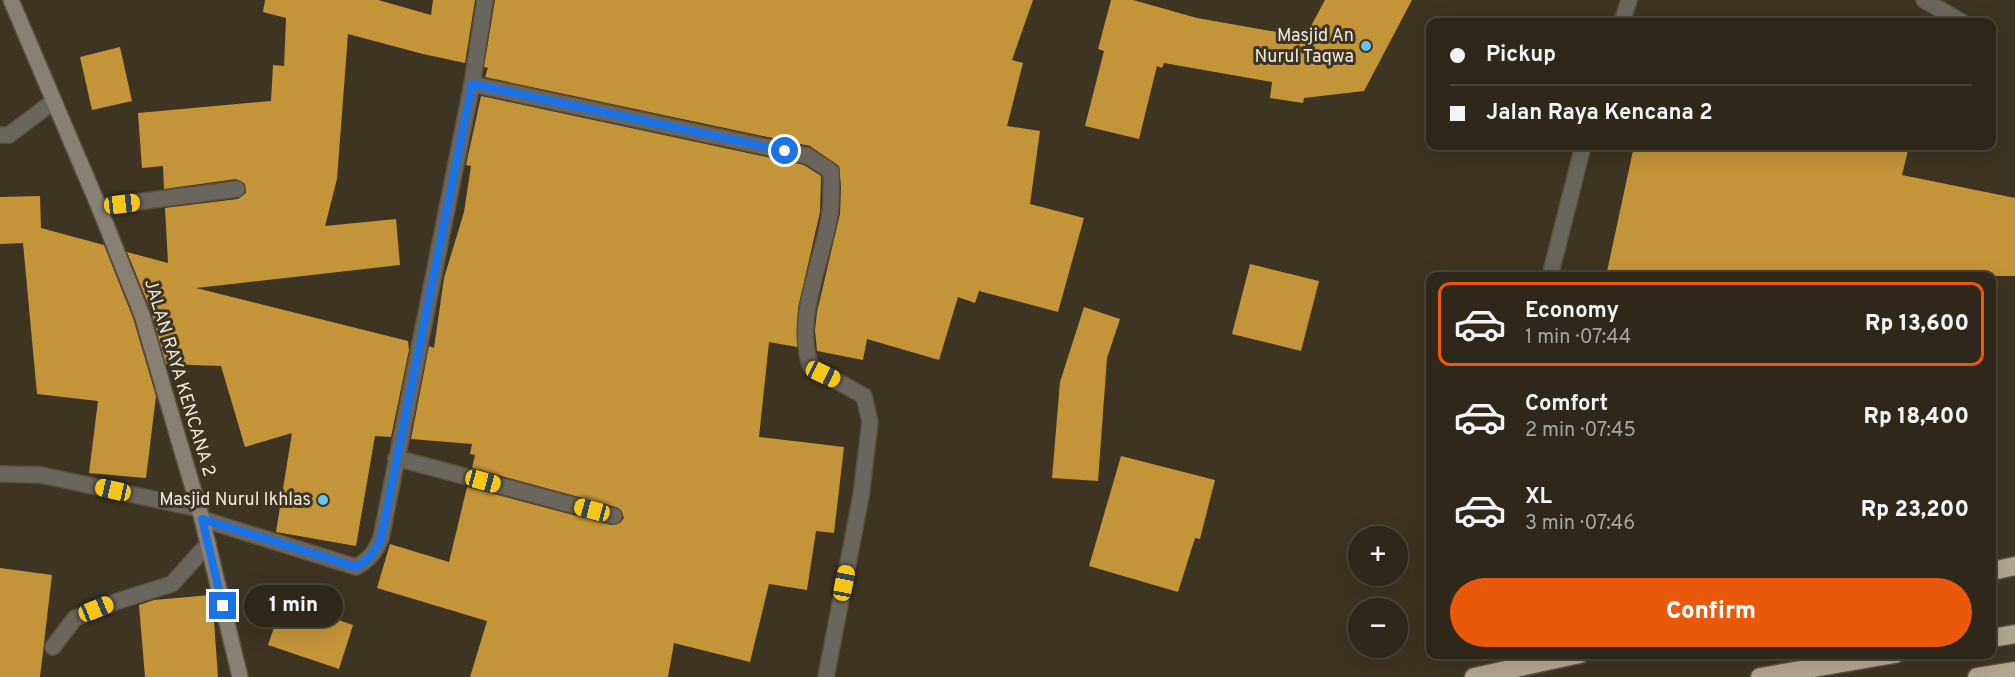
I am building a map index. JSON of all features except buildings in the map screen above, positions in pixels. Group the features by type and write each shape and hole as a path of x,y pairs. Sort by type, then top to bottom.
{"highway":[{"path":"1996,570 2015,566"},
{"path":"1996,637 2015,634"},
{"path":"1474,677 1517,661 1535,659"},
{"path":"1760,677 1866,659"},
{"path":"1977,677 2015,671"}],"street":[{"name":"JALAN RAYA KENCANA 2","path":"11,0 142,315 201,514 240,677"},
{"path":"0,474 41,475 201,514 356,567 367,561 375,552 381,538 472,84 485,0"},
{"path":"1624,18 1629,0"},
{"path":"1924,0 1955,18"},
{"path":"472,84 808,156 831,171 830,212 808,304 805,351 811,367 864,396 870,422 861,496 826,677"},
{"path":"0,135 9,135 54,101"},
{"path":"1551,272 1582,150"},
{"path":"99,207 237,189"},
{"path":"396,458 614,516"},
{"path":"53,646 75,618 172,584 208,544"}],"place":[{"name":"Masjid An Nurul Taqwa","path":"1366,46"},
{"name":"Masjid Nurul Ikhlas","path":"323,500"}],"route":[{"path":"223,606 202,519 356,567 367,561 375,552 381,538 472,84 785,151"}]}
